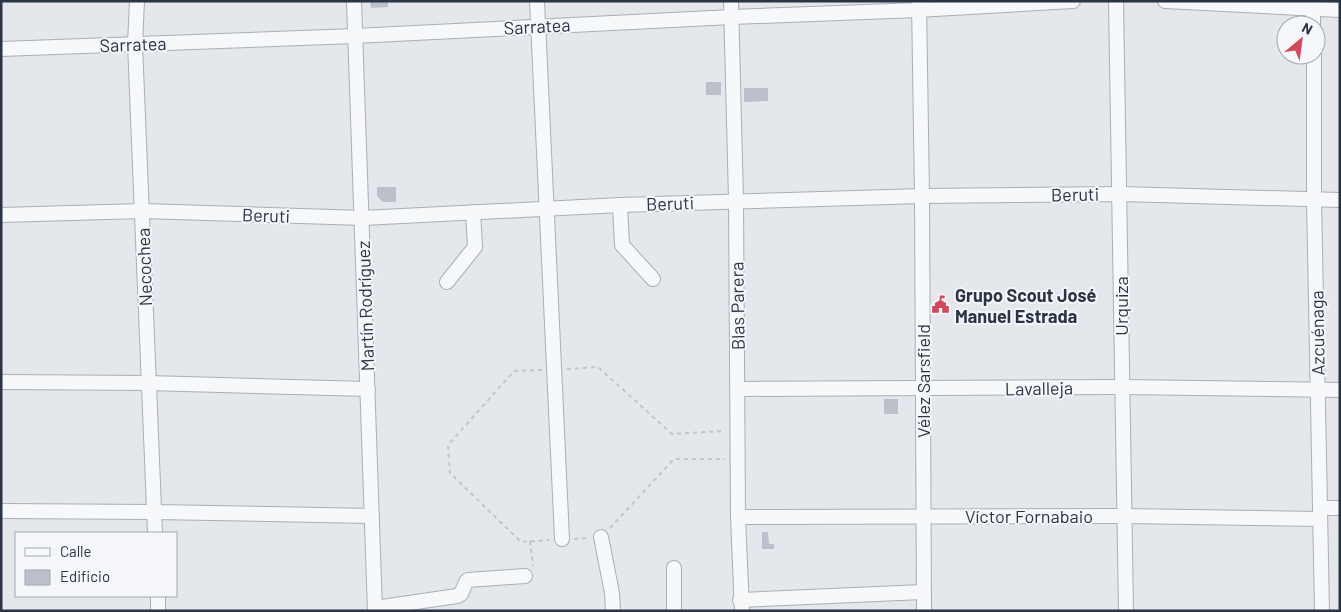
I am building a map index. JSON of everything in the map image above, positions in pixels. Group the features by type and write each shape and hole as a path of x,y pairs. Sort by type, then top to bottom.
{"street":[{"name":"Necochea","path":"137,1 135,44 155,532"},
{"name":"Martín Rodríguez","path":"354,1 375,609"},
{"path":"537,1 562,539"},
{"name":"Blas Parera","path":"731,1 736,200 738,517 741,605"},
{"name":"Sarratea","path":"1,49 355,36 918,6 1073,1"},
{"name":"Urquiza","path":"1116,1 1126,611"},
{"path":"1165,1 1313,5 1340,10"},
{"name":"Vélez Sarsfield","path":"918,6 922,196 924,611"},
{"name":"Azcuénaga","path":"1314,65 1314,200 1322,611"},
{"name":"Beruti","path":"1,215 142,211 362,218 736,200 922,196 1120,194 1340,200"},
{"path":"620,205 622,245 653,279"},
{"path":"447,282 475,247 473,212"},
{"path":"1,382 148,383 368,389"},
{"name":"Lavalleja","path":"738,389 1122,387 1340,390"},
{"name":"Víctor Fornabaio","path":"738,517 1320,514 1340,508"},
{"path":"1,511 372,516"},
{"path":"601,538 612,593 613,611"},
{"path":"674,568 674,611"},
{"path":"375,609 457,596 461,594 468,580 529,571"},
{"path":"741,605 923,592"},
{"path":"158,597 158,611"}],"path":[{"path":"727,431 672,434 598,368 514,371 448,445 450,473 521,542 601,538 674,459 727,459"},
{"path":"529,571 530,541"}],"building":[{"path":"370,1 388,1 388,7 371,8"},
{"path":"706,82 721,82 721,95 706,95"},
{"path":"744,88 768,88 768,101 744,102"},
{"path":"377,187 396,187 396,202 383,202 377,196"},
{"path":"884,399 898,399 898,414 884,414"},
{"path":"762,532 768,532 769,544 774,544 774,549 762,549"}],"place":[{"name":"Grupo Scout José Manuel Estrada","path":"941,305"}]}
